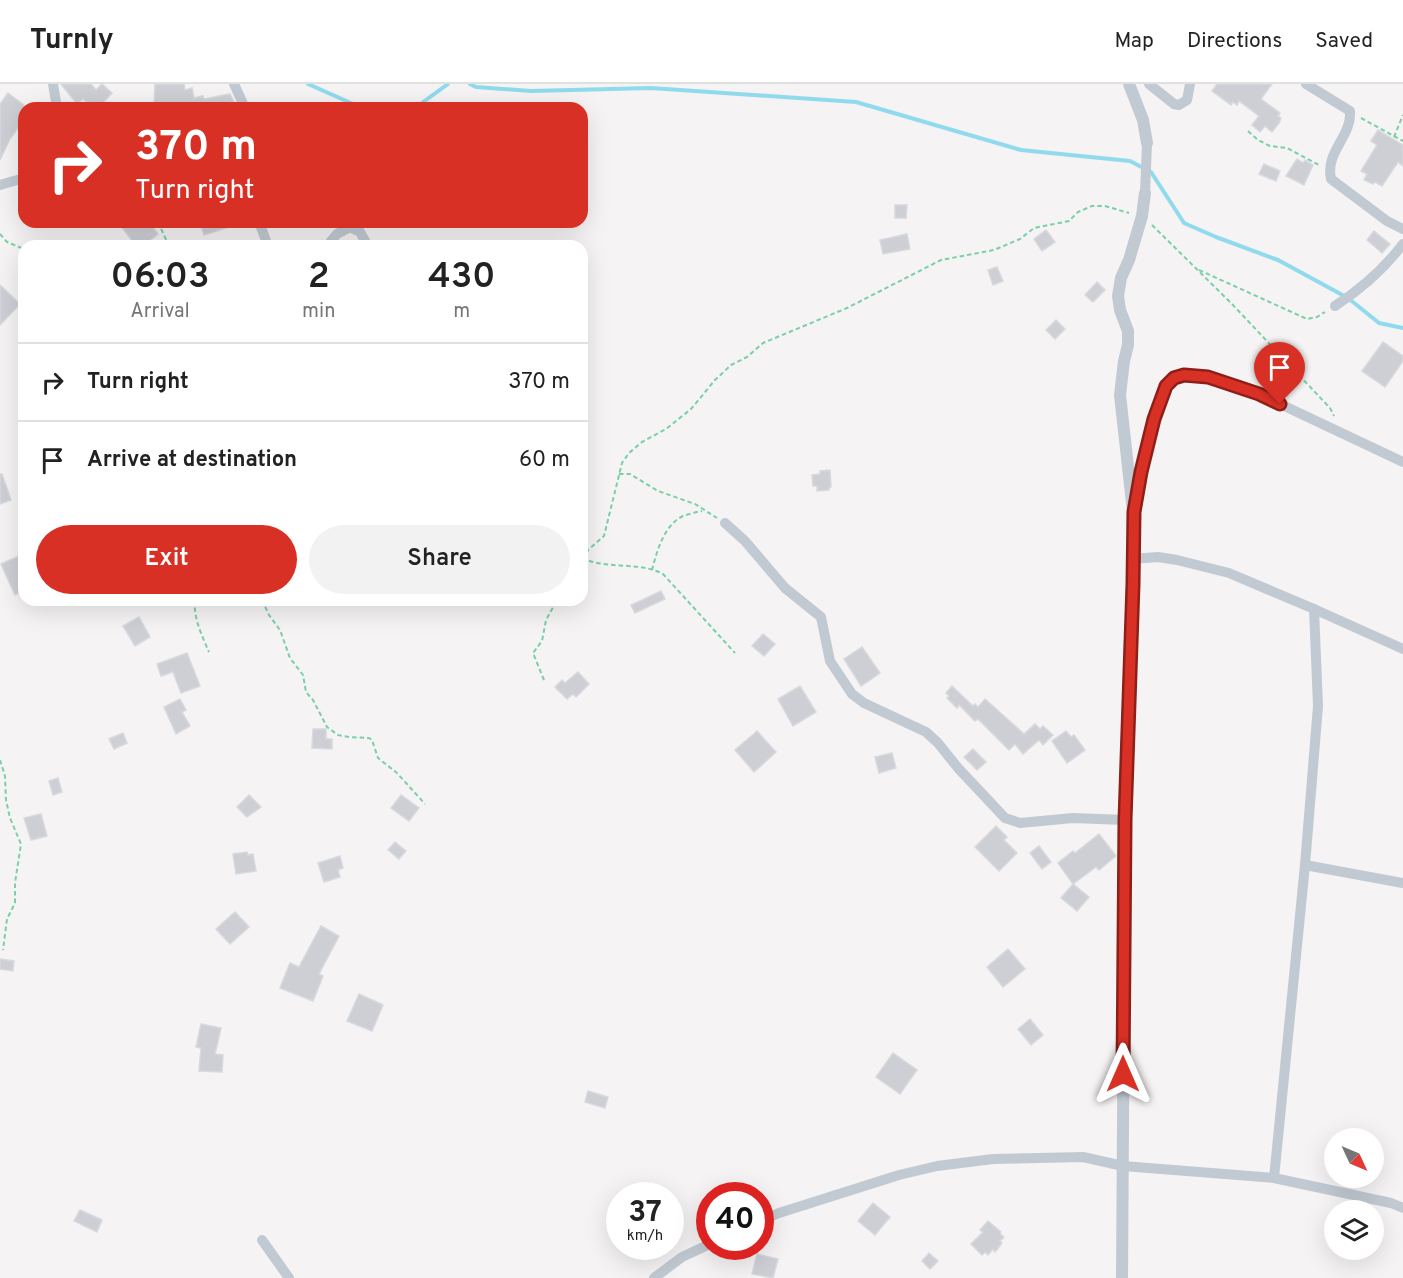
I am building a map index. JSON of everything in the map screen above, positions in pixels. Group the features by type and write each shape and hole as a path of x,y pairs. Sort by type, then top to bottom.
{"street":[{"path":"53,84 56,102"},
{"path":"234,84 242,102"},
{"path":"1122,1278 1125,820 1134,512 1120,395 1128,331 1120,310 1118,296 1121,278 1129,260 1142,216 1147,143 1143,120 1130,84"},
{"path":"1149,84 1174,104 1179,105 1187,100 1190,84"},
{"path":"1306,84 1350,111 1351,122 1330,161 1329,170 1332,179 1387,221 1403,228"},
{"path":"0,185 18,180"},
{"path":"332,240 337,234 348,228"},
{"path":"352,228 360,232 365,240"},
{"path":"1335,306 1357,291 1388,264 1403,244"},
{"path":"1134,512 1154,419 1166,386 1174,378 1184,375 1208,377 1259,394 1403,462"},
{"path":"725,523 745,541 785,588 820,617 830,661 852,694 864,703 926,732 1005,818 1020,823 1073,818 1125,820"},
{"path":"1132,559 1158,557 1229,573 1403,649"},
{"path":"1274,1178 1305,865 1317,706 1314,609"},
{"path":"1305,865 1403,882"},
{"path":"774,1216 899,1175 937,1166 993,1159 1083,1156 1123,1166 1274,1178 1391,1203 1403,1208"},
{"path":"262,1240 289,1278"},
{"path":"654,1278 682,1257 696,1250"}],"path":[{"path":"1350,111 1403,141"},
{"path":"1394,136 1403,115"},
{"path":"1248,131 1258,140 1270,146 1287,148 1329,170"},
{"path":"588,550 604,536 622,463 629,453 642,442 666,429 691,409 731,365 747,357 763,344 847,308 941,260 994,250 1020,239 1034,228 1069,221 1078,212 1092,206 1105,206 1142,216 1276,350 1330,408 1345,434"},
{"path":"0,234 7,242 18,247"},
{"path":"1196,268 1306,319 1317,317 1335,306"},
{"path":"620,474 630,474 658,491 704,510 725,523"},
{"path":"652,570 659,543 670,528 681,517 704,510"},
{"path":"588,560 652,570 663,574 735,653"},
{"path":"194,606 209,652"},
{"path":"265,606 280,630 290,658 301,670 306,692 313,700 327,727 338,735 372,740 378,758 397,773 425,804"},
{"path":"544,680 533,653 542,641 552,606"},
{"path":"0,760 10,818 21,844 15,883 15,903 7,919 3,950"}],"building":[{"path":"61,84 91,84 96,90 102,84 112,93 104,102 86,102 83,99 75,102"},
{"path":"155,84 184,84 185,90 192,88 194,98 203,96 204,99 230,94 234,102 154,102"},
{"path":"1217,84 1272,84 1261,99 1280,113 1279,123 1272,132 1265,126 1260,132 1252,125 1259,116 1239,101 1237,105 1233,102 1231,105 1212,91"},
{"path":"8,93 20,102 18,102 18,128 0,160 0,104"},
{"path":"1378,130 1403,145 1403,166 1398,162 1382,186 1364,180 1367,174 1361,171 1377,145 1371,141"},
{"path":"1297,159 1303,163 1305,160 1313,165 1304,185 1286,176"},
{"path":"1264,164 1280,171 1276,181 1259,174"},
{"path":"895,205 907,205 906,218 895,218"},
{"path":"122,228 154,228 158,234 150,240 132,240"},
{"path":"202,228 226,228 204,235"},
{"path":"1046,230 1055,242 1042,251 1034,239"},
{"path":"1374,231 1390,244 1382,253 1367,240"},
{"path":"907,234 910,249 883,254 880,240"},
{"path":"997,267 1003,281 993,285 988,270"},
{"path":"1097,282 1105,290 1093,302 1085,295"},
{"path":"0,285 18,302 18,306 0,325"},
{"path":"1056,320 1065,329 1055,339 1046,330"},
{"path":"1383,342 1403,356 1403,361 1385,387 1362,371"},
{"path":"830,470 831,487 829,490 817,491 817,486 813,486 812,475"},
{"path":"0,474 2,474 11,500 0,504"},
{"path":"18,557 18,593 15,595 1,564"},
{"path":"661,591 665,599 635,613 631,605"},
{"path":"139,617 150,637 135,646 123,626"},
{"path":"763,634 775,644 764,656 752,646"},
{"path":"862,647 880,673 861,686 844,659"},
{"path":"187,653 200,686 181,693 173,672 161,676 157,664"},
{"path":"578,672 589,684 576,697 573,694 567,699 555,687 562,680 565,683"},
{"path":"800,686 816,712 793,726 778,699"},
{"path":"952,686 973,706 975,704 978,707 985,699 1024,734 1035,724 1040,729 1043,726 1053,735 1043,745 1039,740 1023,754 1015,744 1009,750 978,719 975,721 959,705 957,708 947,698 949,696 946,693"},
{"path":"180,699 186,710 182,712 190,726 176,734 164,707"},
{"path":"313,729 326,729 326,739 332,739 332,749 312,748"},
{"path":"757,731 776,752 754,772 735,750"},
{"path":"1066,731 1071,737 1074,735 1085,750 1067,763 1052,741"},
{"path":"123,733 127,743 114,749 109,739"},
{"path":"973,749 986,762 977,770 964,757"},
{"path":"892,753 896,768 879,773 875,757"},
{"path":"58,778 62,792 53,795 49,781"},
{"path":"249,795 261,807 247,817 237,807"},
{"path":"401,795 419,808 409,821 391,808"},
{"path":"41,814 47,836 31,840 24,818"},
{"path":"996,826 1007,837 1004,840 1017,853 999,871 975,847"},
{"path":"1099,834 1116,856 1099,870 1096,867 1073,884 1058,863"},
{"path":"395,842 406,851 399,859 388,850"},
{"path":"1039,846 1051,862 1042,869 1030,853"},
{"path":"247,852 248,855 253,854 256,871 236,874 233,854"},
{"path":"340,856 343,868 338,870 340,877 324,882 318,863"},
{"path":"1073,884 1089,897 1077,911 1061,898"},
{"path":"235,912 249,927 230,944 216,929"},
{"path":"321,926 339,936 319,974 323,976 313,1001 280,988 290,963 299,967"},
{"path":"1008,949 1025,969 1003,987 987,967"},
{"path":"0,959 14,961 13,971 0,969"},
{"path":"359,994 383,1005 372,1031 347,1021"},
{"path":"1030,1019 1043,1035 1031,1045 1018,1029"},
{"path":"201,1024 221,1028 215,1054 223,1055 222,1072 199,1071 201,1048 196,1047"},
{"path":"893,1053 917,1070 900,1094 876,1077"},
{"path":"588,1091 608,1097 605,1108 585,1102"},
{"path":"873,1203 890,1217 875,1235 858,1221"},
{"path":"80,1210 102,1220 97,1232 74,1221"},
{"path":"988,1221 1004,1237 995,1252 993,1249 988,1255 985,1252 982,1255 971,1244 983,1232 980,1230"},
{"path":"929,1253 938,1261 930,1269 922,1261"},
{"path":"778,1259 773,1278 752,1274 756,1260"}],"waterway":[{"path":"308,84 348,102"},
{"path":"423,102 448,84"},
{"path":"470,84 476,87 531,91 651,88 856,102 1021,150 1130,161 1151,172 1184,223 1278,260 1348,298 1379,323 1403,328"}],"route":[{"path":"1123,1074 1125,820 1132,559 1134,512 1141,472 1154,419 1166,386 1174,378 1184,375 1208,377 1259,394 1280,404"}]}
